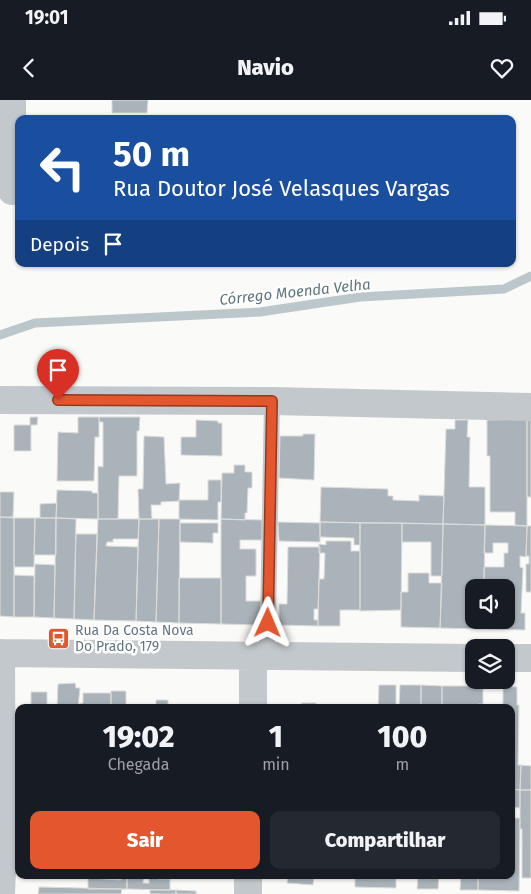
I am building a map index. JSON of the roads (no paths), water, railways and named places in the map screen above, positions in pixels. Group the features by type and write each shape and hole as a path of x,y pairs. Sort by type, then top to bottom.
{"street":[{"path":"12,100 12,192"},
{"path":"0,400 272,401 531,407"},
{"path":"1,894 1,653 465,658"},
{"path":"254,704 260,656"},
{"path":"515,658 531,658"},
{"path":"248,879 248,894"}],"lane":[{"path":"260,656 268,623 272,401"}],"waterway":[{"name":"Córrego Moenda Velha","path":"0,335 35,323 260,312 360,297 504,289 531,276"}],"place":[{"name":"Rua Da Costa Nova Do Prado, 179","path":"59,638"}]}
